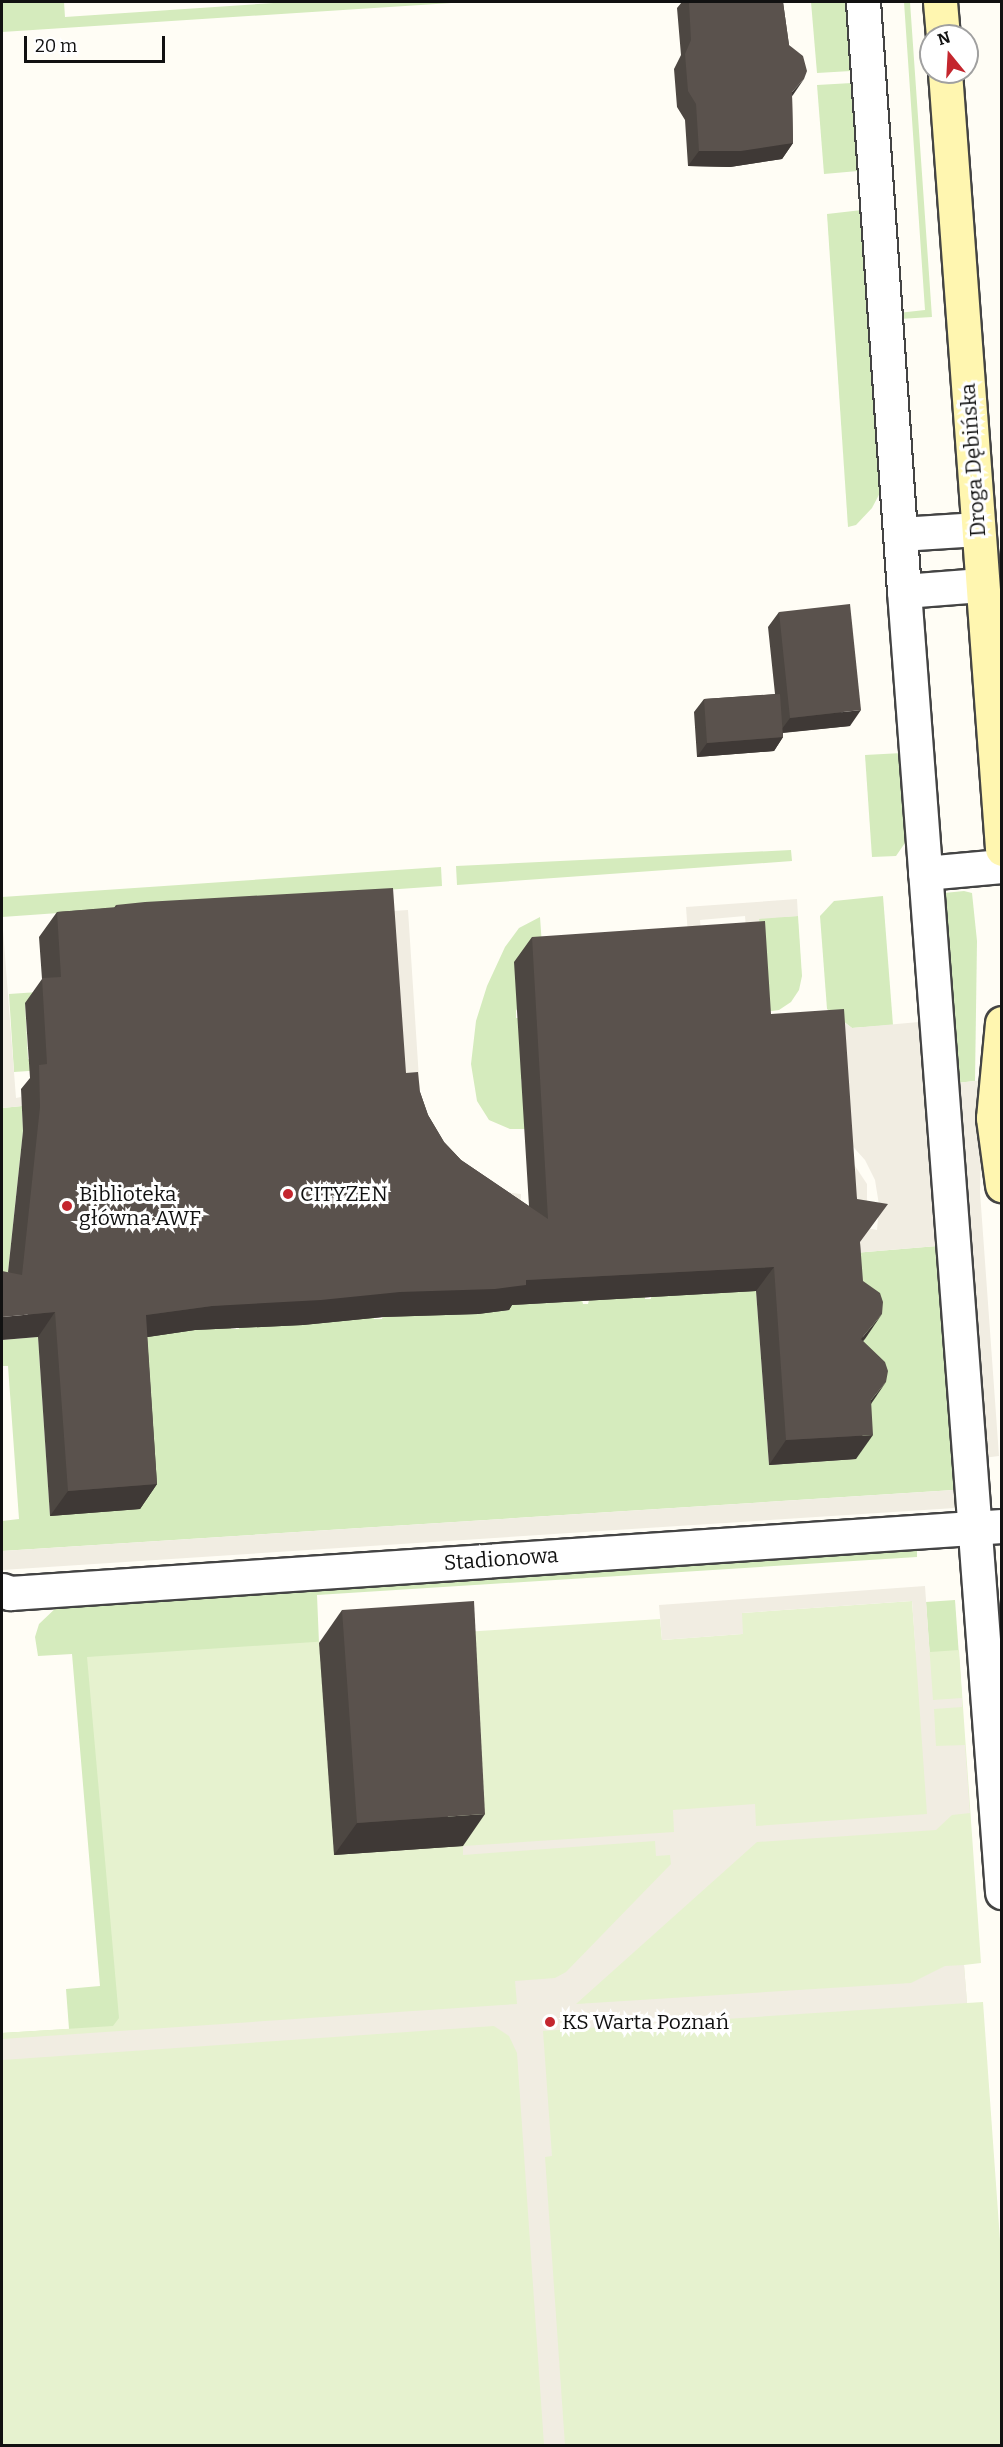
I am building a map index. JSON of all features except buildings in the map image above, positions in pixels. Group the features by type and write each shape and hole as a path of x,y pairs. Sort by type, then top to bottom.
{"street":[{"path":"863,2 925,873 987,1526 1002,1892"},
{"path":"940,2 942,24"},
{"name":"Droga Dębińska","path":"946,84 1002,849"},
{"path":"900,534 978,529"},
{"path":"904,591 981,585"},
{"path":"925,873 1002,866"},
{"path":"1002,1023 993,1118 1002,1185"},
{"name":"Stadionowa","path":"2,1590 10,1593 987,1526"}],"green space":[{"path":"2,2 64,2 65,17 289,2 467,2 2,32"},
{"path":"811,2 846,2 851,71 817,73"},
{"path":"904,2 910,2 932,317 899,319 898,313 925,310"},
{"path":"852,83 858,171 824,174 817,85"},
{"path":"862,210 883,487 872,508 856,525 848,527 827,214"},
{"path":"902,753 907,840 896,856 872,857 865,755"},
{"path":"791,850 792,861 457,885 456,866"},
{"path":"441,867 442,886 2,917 2,897"},
{"path":"964,891 972,893 977,941 975,1081 957,1083 944,893"},
{"path":"883,896 893,1025 852,1028 827,1009 820,916 834,901"},
{"path":"798,916 802,976 799,990 791,1002 779,1010 765,1012 759,918"},
{"path":"540,917 543,960 516,1011 516,1018 519,1018 523,1079 521,1079 522,1086 524,1085 527,1129 510,1129 489,1120 477,1101 471,1064 476,1021 487,986 505,947 519,928"},
{"path":"53,991 54,1001 25,1003 28,1059 58,1069 14,1072 9,994"},
{"path":"22,1106 23,1131 7,1281 2,1280 2,1108"},
{"path":"937,1246 954,1490 2,1551 2,1521 19,1519 8,1366 2,1366 2,1340 38,1337 50,1515 144,1503 128,1336 176,1329 231,1325 231,1329 239,1329 239,1324 294,1325 373,1315 374,1319 382,1319 383,1315 501,1311 509,1310 508,1305 582,1300 583,1304 588,1304 589,1300 645,1295 645,1299 651,1299 651,1295 708,1290 708,1294 714,1294 714,1289 756,1291 769,1465 855,1459 858,1347 865,1339 866,1327 854,1253"},
{"path":"917,1548 917,1557 317,1595 319,1643 555,1978 2,2039 2,2033 69,2029 66,1989 100,1986 72,1654 38,1656 35,1637 39,1624 59,1605"},
{"path":"955,1600 962,1698 933,1700 926,1602"},
{"name":"KS Warta Poznań","path":"912,1601 916,1653 959,1650 981,1963 964,1965 967,2003 983,2002 1001,2254 1001,2445 2,2446 2,2033 113,2026 119,2018 87,1657 660,1619 662,1640 742,1634 741,1613"}],"shaded area":[{"path":"797,899 798,916 759,919 764,992 751,993 745,916 700,920 702,948 689,949 686,907"},
{"path":"408,910 420,1094 438,1149 503,1192 521,1194 520,1224 411,1140 376,912"},
{"path":"2,917 16,1098 21,1097 22,1106 2,1108"},
{"path":"827,1009 852,1028 919,1022 937,1246 854,1253 867,1228 839,1223","holes":["847,1140 865,1160 875,1180 879,1205 877,1230 867,1228 867,1184 847,1154"]},
{"path":"983,1080 980,1192 999,1456 983,1458 957,1083"},
{"path":"954,1490 955,1508 2,1570 2,1551"},
{"path":"925,1586 933,1700 962,1698 962,1707 934,1709 936,1746 965,1745 970,1813 952,1815 936,1830 757,1842 576,2004 911,1983 945,1966 964,1965 967,2003 543,2031 552,2156 545,2157 565,2445 544,2445 517,2053 509,2036 494,2026 2,2060 2,2039 517,2004 515,1981 555,1978 566,1972 671,1864 670,1855 656,1856 655,1841 463,1855 463,1846 674,1832 673,1810 755,1804 756,1826 927,1814 912,1601 742,1613 743,1634 662,1640 659,1605"}],"place":[{"name":"CITYZEN","path":"288,1194"},
{"name":"Biblioteka główna AWF","path":"67,1206"},
{"name":"KS Warta Poznań","path":"550,2022"}]}
